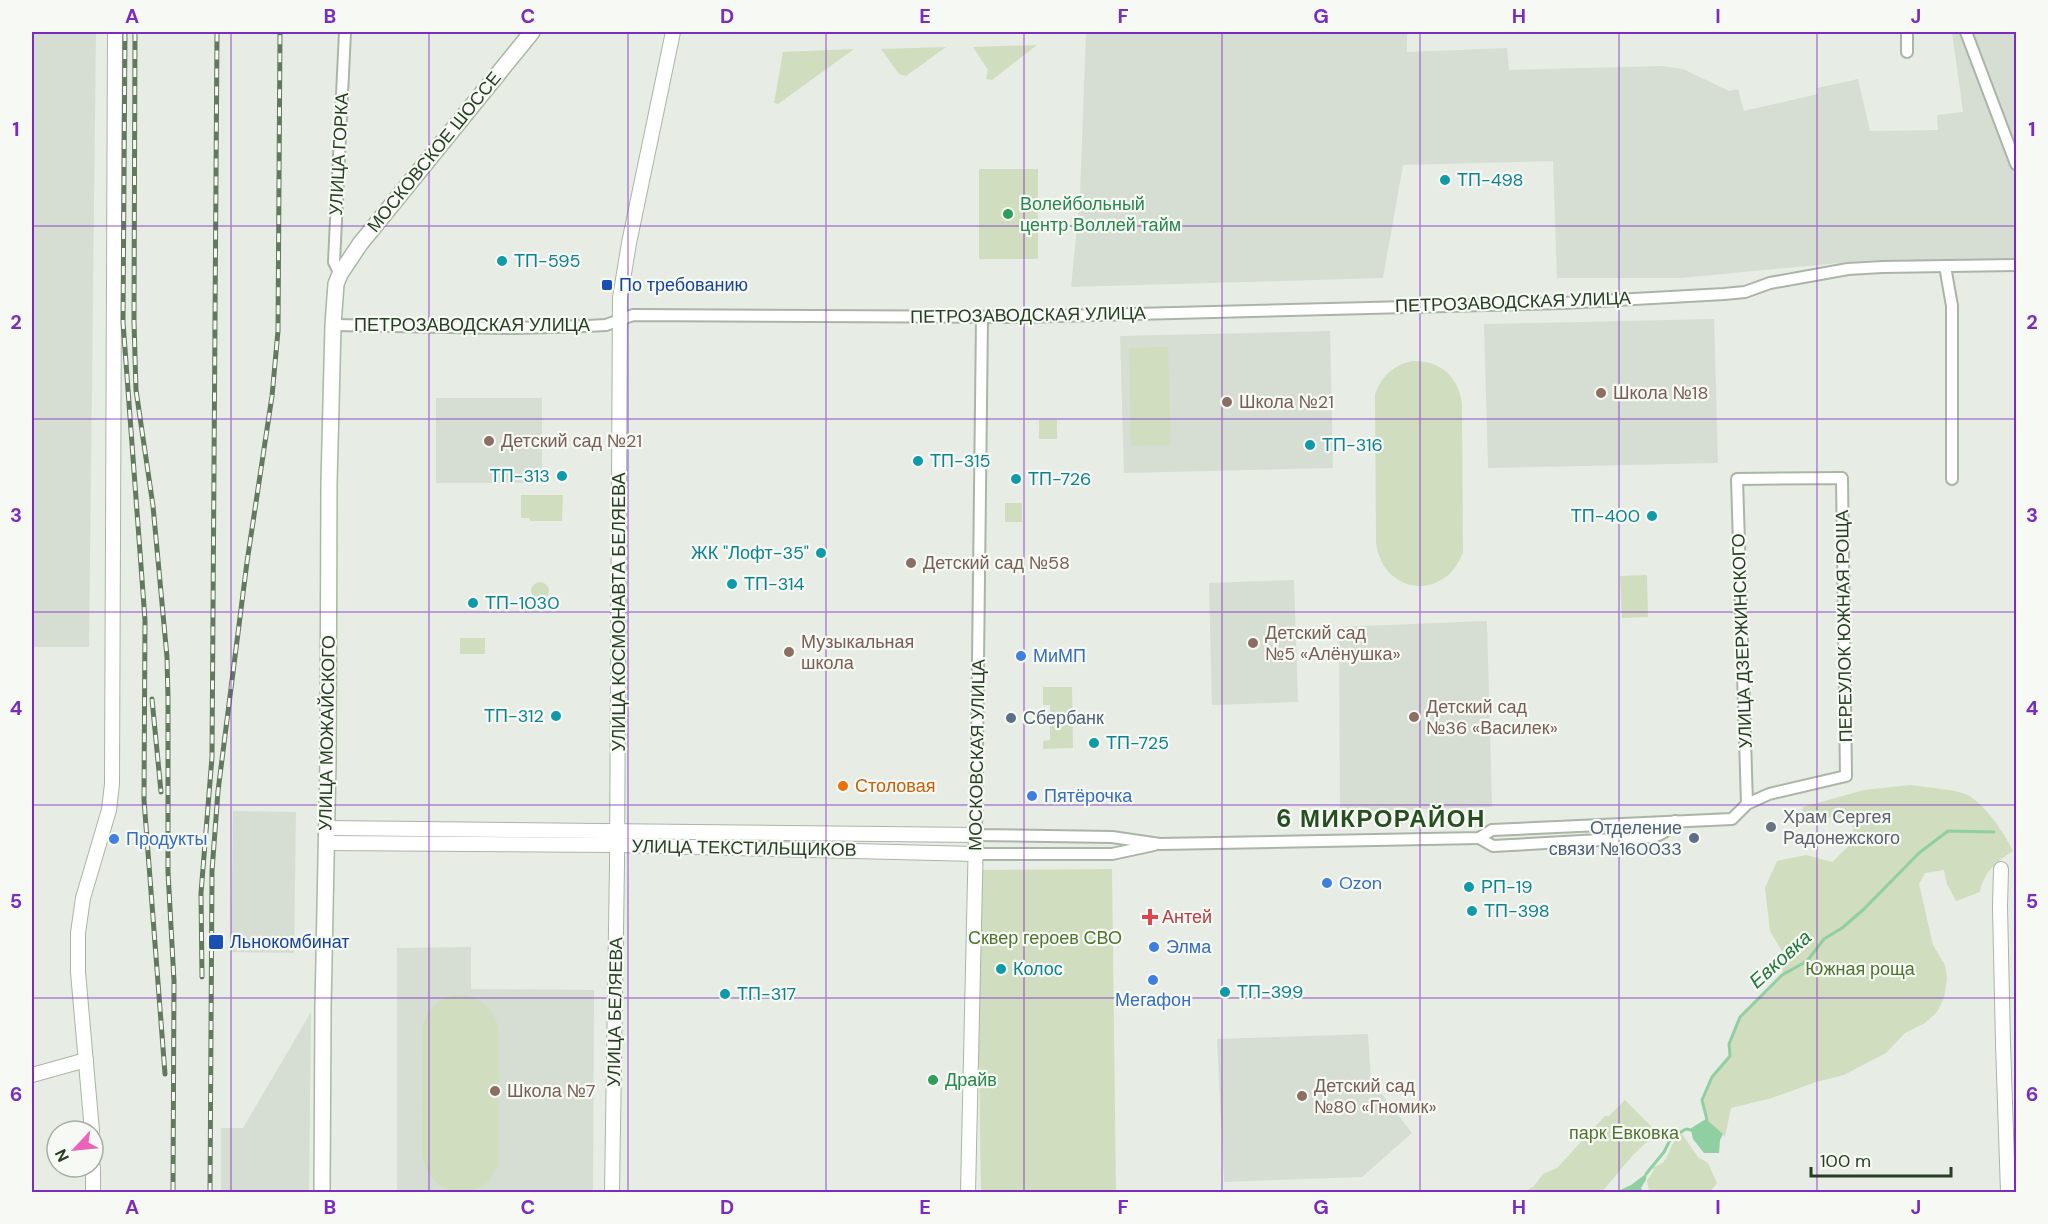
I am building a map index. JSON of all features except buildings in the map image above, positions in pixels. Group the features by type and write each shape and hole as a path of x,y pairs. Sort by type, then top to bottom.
{"main road":[{"name":"МОСКОВСКОЕ ШОССЕ","path":"340,274 360,244 532,32"},
{"name":"УЛИЦА МОЖАЙСКОГО","path":"322,1192 329,494 333,325 335,294 340,274"}],"street":[{"path":"91,1119 91,1108 79,1062 78,933 83,898 109,810 112,784 115,32"},
{"name":"УЛИЦА ГОРКА","path":"340,274 334,262 345,32"},
{"path":"619,321 629,243 673,32"},
{"path":"1907,32 1907,52"},
{"path":"1966,32 2016,164"},
{"name":"ПЕТРОЗАВОДСКАЯ УЛИЦА","path":"333,325 515,328 606,325 633,315 982,318 1563,303 1745,292 1770,284 1848,269 2016,265"},
{"path":"1945,266 1952,306 1952,479"},
{"name":"МОСКОВСКАЯ УЛИЦА","path":"968,1192 976,854 982,318"},
{"name":"УЛИЦА КОСМОНАВТА БЕЛЯЕВА","path":"617,831 619,321"},
{"name":"ПЕРЕУЛОК ЮЖНАЯ РОЩА","path":"1737,479 1842,478 1846,776 1769,794 1747,804"},
{"name":"УЛИЦА ДЗЕРЖИНСКОГО","path":"1737,479 1747,804"},
{"name":"УЛИЦА ТЕКСТИЛЬЩИКОВ","path":"327,835 617,831 1112,837 1160,844 1479,838 1492,830 1732,819 1747,804"},
{"name":"УЛИЦА ТЕКСТИЛЬЩИКОВ","path":"1479,838 1493,846 1653,837 1670,828 1675,821"},
{"name":"УЛИЦА БЕЛЯЕВА","path":"612,1192 617,831"},
{"name":"УЛИЦА ТЕКСТИЛЬЩИКОВ","path":"327,835 976,854 1112,854 1160,844"},
{"path":"1112,837 1112,854"},
{"path":"2001,869 2008,1192"},
{"path":"32,1075 79,1062"}],"shaded area":[{"path":"32,32 96,32 89,647 32,647"},
{"path":"1086,32 1407,32 1407,52 1507,48 1509,70 1662,66 1683,69 1729,91 1738,89 1744,111 1818,94 1817,88 1858,79 1870,131 1938,130 1937,115 1963,112 1952,32 2016,32 2016,261 1871,260 1681,278 1557,278 1553,161 1403,165 1383,278 1071,287 1080,196"},
{"name":"Школа №18","path":"1714,319 1718,463 1488,468 1484,324"},
{"name":"Школа №21","path":"1330,331 1333,468 1124,473 1120,336"},
{"name":"Детский сад №21","path":"436,398 542,398 542,483 436,483"},
{"name":"Детский сад №5 «Алёнушка»","path":"1294,580 1298,702 1212,705 1209,583"},
{"name":"Детский сад №36 «Василек»","path":"1487,621 1492,807 1340,812 1339,627"},
{"path":"233,811 296,812 294,953 231,952"},
{"name":"Школа №7","path":"471,947 471,989 594,990 593,1192 397,1192 397,948"},
{"path":"311,1012 309,1192 221,1192 221,1128 243,1128"},
{"name":"Детский сад №80 «Гномик»","path":"1368,1034 1371,1080 1412,1133 1362,1177 1224,1182 1217,1039"},
{"path":"1707,1120 1723,1134 1719,1153 1704,1153 1693,1139 1691,1130"},
{"path":"1647,1173 1641,1188 1643,1192 1616,1192 1631,1185"}],"green space":[{"path":"1037,45 992,80 986,79 988,70 973,47"},
{"path":"946,47 906,76 899,74 881,49"},
{"path":"854,49 778,104 774,103 783,52"},
{"name":"Волейбольный центр Воллей тайм","path":"979,169 1038,169 1038,259 979,259"},
{"path":"1168,347 1171,445 1131,446 1129,348"},
{"path":"1412,361 1431,363 1446,372 1456,385 1462,404 1463,552 1454,568 1443,579 1429,585 1415,586 1402,582 1390,573 1381,560 1376,543 1375,394 1389,373"},
{"path":"1039,420 1057,420 1057,439 1039,439"},
{"path":"521,495 563,495 562,521 530,521 529,518 521,518"},
{"path":"1005,503 1022,503 1022,522 1005,522"},
{"path":"1647,575 1648,617 1622,618 1620,576"},
{"path":"540,582 546,585 549,591 546,597 540,600 534,597 531,591 534,585"},
{"path":"460,638 485,638 485,654 460,654"},
{"path":"1043,687 1072,687 1073,748 1043,749 1043,741 1050,740 1050,705 1043,705"},
{"path":"1080,712 1102,712 1103,722 1080,723"},
{"name":"Южная роща","path":"1911,785 1968,795 1994,820 2013,851 1992,868 1984,879 1980,892 1956,901 1947,884 1944,870 1925,873 1919,884 1933,945 1945,965 1947,979 1944,998 1937,1012 1925,1023 1905,1033 1886,1053 1844,1075 1816,1082 1772,1098 1731,1108 1725,1137 1707,1120 1702,1100 1712,1077 1730,1056 1729,1044 1740,1017 1782,975 1784,955 1770,931 1765,888 1777,861 1806,855 1832,862 1854,841 1853,821 1832,817 1800,821 1803,807 1864,790"},
{"name":"Сквер героев СВО","path":"1112,869 1116,1192 981,1192 976,870"},
{"path":"455,995 472,997 485,1005 494,1017 499,1033 499,1163 491,1177 481,1187 469,1192 445,1189 435,1181 427,1169 422,1154 423,1024 435,1005"},
{"name":"парк Евковка","path":"1625,1100 1657,1132 1632,1156 1602,1192 1524,1192 1534,1186 1543,1174 1557,1168 1605,1116 1609,1116"},
{"path":"1682,1134 1698,1157 1708,1163 1717,1183 1710,1192 1649,1192 1647,1181 1654,1170 1652,1167 1663,1162 1676,1139"}],"waterway":[{"name":"Евковка","path":"1646,1174 1664,1152 1671,1138 1707,1120 1702,1100 1712,1077 1730,1056 1729,1044 1740,1017 1782,975 1807,961 1824,939 1842,928 1864,909 1919,853 1948,831 1994,832"}],"railway":[{"path":"125,32 123,322 145,620 144,800 165,1074"},
{"path":"135,32 134,322 136,390 153,506 167,657 168,872 174,981 173,1192"},
{"path":"202,977 201,893 212,757 217,32"},
{"path":"210,1192 212,871 218,791 247,562 272,396 278,331 280,32"},
{"path":"152,699 161,792"}],"place":[{"name":"ТП-498","path":"1445,180"},
{"name":"Волейбольный центр Воллей тайм","path":"1008,214"},
{"name":"ТП-595","path":"502,261"},
{"name":"По требованию","path":"607,285"},
{"name":"Школа №18","path":"1601,393"},
{"name":"Школа №21","path":"1227,402"},
{"name":"Детский сад №21","path":"489,441"},
{"name":"ТП-316","path":"1310,445"},
{"name":"ТП-315","path":"918,461"},
{"name":"ТП-313","path":"562,476"},
{"name":"ТП-726","path":"1016,479"},
{"name":"ТП-400","path":"1652,516"},
{"name":"ЖК \"Лофт-35\"","path":"821,553"},
{"name":"Детский сад №58","path":"911,563"},
{"name":"ТП-314","path":"732,584"},
{"name":"ТП-1030","path":"473,603"},
{"name":"Детский сад №5 «Алёнушка»","path":"1253,643"},
{"name":"Музыкальная школа","path":"789,652"},
{"name":"МиМП","path":"1021,656"},
{"name":"ТП-312","path":"556,716"},
{"name":"Детский сад №36 «Василек»","path":"1414,717"},
{"name":"Сбербанк","path":"1011,718"},
{"name":"ТП-725","path":"1094,743"},
{"name":"Столовая","path":"843,786"},
{"name":"Пятёрочка","path":"1032,796"},
{"name":"Храм Сергея Радонежского","path":"1771,827"},
{"name":"Отделение связи №160033","path":"1694,838"},
{"name":"Продукты","path":"114,839"},
{"name":"Ozon","path":"1327,883"},
{"name":"РП-19","path":"1469,887"},
{"name":"ТП-398","path":"1472,911"},
{"name":"Антей","path":"1150,917"},
{"name":"Льнокомбинат","path":"216,942"},
{"name":"Элма","path":"1154,947"},
{"name":"Колос","path":"1001,969"},
{"name":"Мегафон","path":"1153,980"},
{"name":"ТП-399","path":"1225,992"},
{"name":"ТП-317","path":"725,994"},
{"name":"Драйв","path":"933,1080"},
{"name":"Школа №7","path":"495,1091"},
{"name":"Детский сад №80 «Гномик»","path":"1302,1096"}],"district":[{"name":"6 МИКРОРАЙОН","path":"1381,819"}]}
